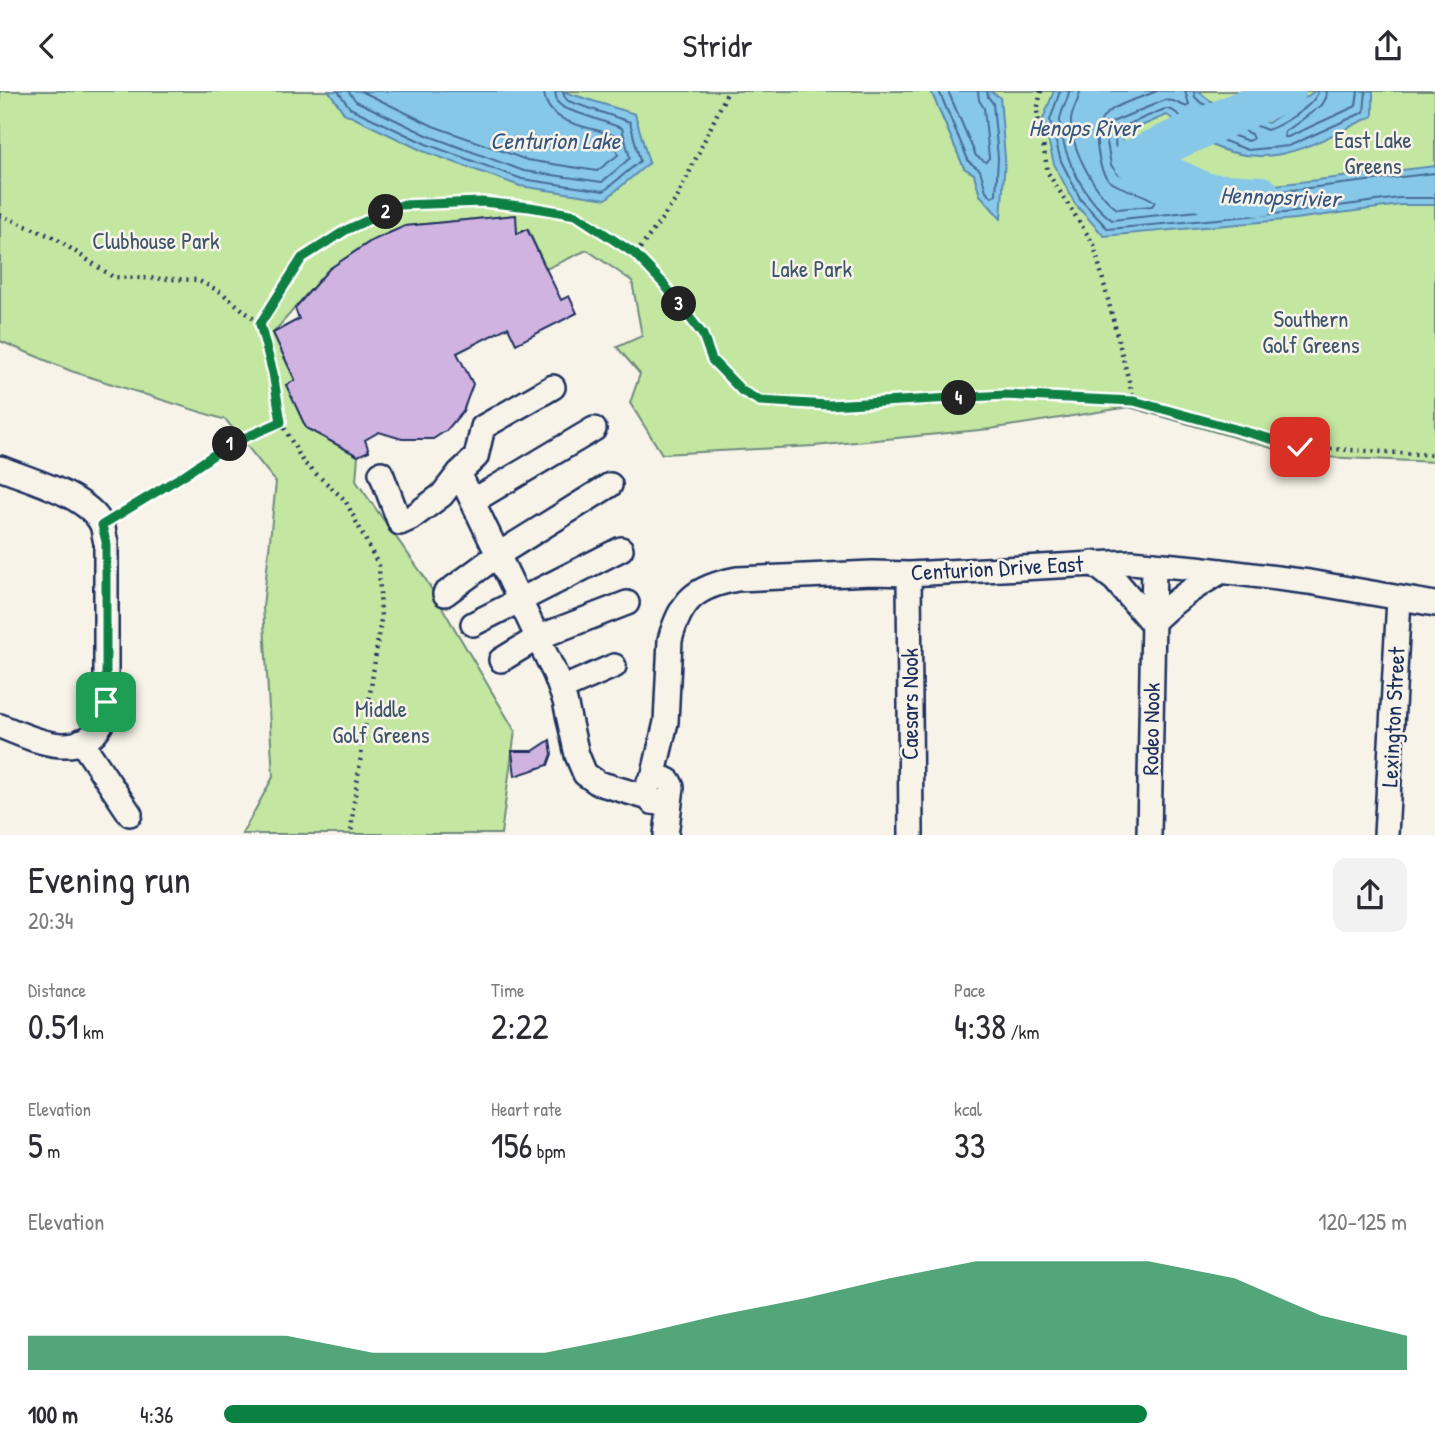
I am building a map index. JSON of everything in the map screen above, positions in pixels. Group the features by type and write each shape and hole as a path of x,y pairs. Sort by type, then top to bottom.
{"street":[{"path":"381,473 400,523 411,518 442,495 476,457 483,427 553,387"},
{"path":"473,501 594,429"},
{"path":"0,468 71,497 90,510 102,525 106,542 106,702 102,723 81,741 62,745 43,743 0,726"},
{"path":"459,473 539,637 561,689 577,755 585,774 598,783 618,788 657,790"},
{"path":"445,594 499,554 610,485"},
{"path":"473,624 621,549"},
{"path":"1093,563 1115,580 1152,623 1189,590 1222,571"},
{"name":"Centurion Drive East","path":"655,835 657,790 666,722 670,640 680,613 690,598 704,587 737,579 909,574 1093,563 1154,564 1309,582 1435,604"},
{"name":"Rodeo Nook","path":"1149,835 1154,564"},
{"name":"Caesars Nook","path":"909,574 911,835"},
{"name":"Lexington Street","path":"1386,835 1399,599"},
{"path":"501,660 539,637 626,603"},
{"path":"561,689 614,666"},
{"path":"81,741 130,814"},
{"name":"Centurion Drive East","path":"657,790 666,835"}],"path":[{"path":"635,254 677,198 728,91"},
{"path":"1041,91 1037,111 1048,173 1094,245 1134,401"},
{"path":"260,324 302,258 346,230 401,205 482,202 576,215 635,254 663,283 703,335 712,360 742,391 760,401 829,405 1005,395 1134,401 1300,447 1435,455"},
{"path":"0,215 55,238 113,277 197,280 221,292 260,324 273,373 281,422 303,462 345,500 379,566 382,619 351,835"},
{"path":"102,525 228,445 281,422"}],"green space":[{"path":"0,91 329,91 344,113 635,115 561,91 931,91 964,167 974,174 980,195 1000,98 989,91 1435,91 1435,462 1299,456 1129,407 990,429 814,446 662,454 630,403 640,374 617,347 642,336 632,281 587,250 546,269 528,229 517,234 515,215 405,226 329,269 273,333 295,380 306,428 358,456 356,481 423,575 515,731 501,834 242,834 273,777 263,607 276,482 226,420 71,371 0,341"}],"water":[{"name":"Centurion Lake","path":"329,91 561,91 635,114 649,163 606,199 520,186 423,151 344,113"},
{"path":"931,91 989,91 1000,97 1005,158 1001,219 980,195 974,174 964,168"},
{"name":"Henops River","path":"1054,91 1199,91 1213,103 1268,123 1315,91 1373,91 1373,116 1290,152 1249,156 1227,151 1198,138 1167,115 1122,134 1126,160 1206,193 1435,166 1435,205 1400,205 1295,219 1104,236 1075,204 1054,164 1043,119"}],"building":[{"path":"516,215 517,234 527,229 561,300 569,296 577,313 516,344 508,327 457,353 473,384 463,411 447,430 433,439 402,439 379,432 365,440 369,451 358,456 306,428 286,385 295,380 273,333 299,319 295,308 329,269 371,241 405,226"},
{"path":"550,740 552,754 548,765 515,776 512,751 533,751"}],"waterway":[{"name":"Hennopsrivier","path":"1261,196 1206,193 1132,159 1286,91"}],"route":[{"path":"106,702 106,542 102,525 228,445 281,422 273,373 260,324 302,258 346,230 401,205 482,202 576,215 635,254 663,283 703,335 712,360 742,391 760,401 829,405 1005,395 1134,401 1300,447"}],"park label":[{"name":"East Lake Greens","path":"1373,153"},
{"name":"Clubhouse Park","path":"156,241"},
{"name":"Lake Park","path":"812,269"},
{"name":"Southern Golf Greens","path":"1311,332"},
{"name":"Middle Golf Greens","path":"381,722"}]}
